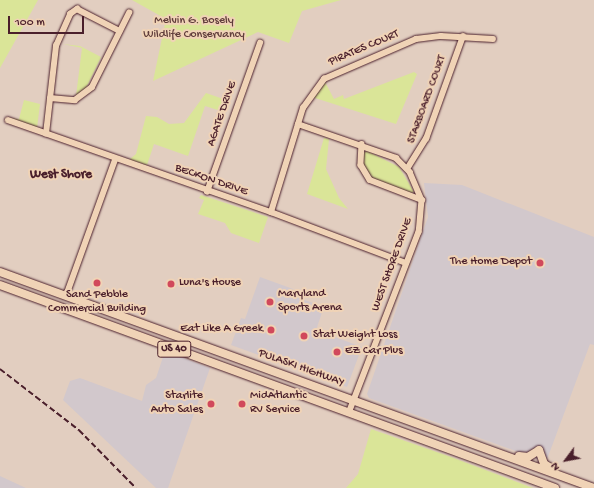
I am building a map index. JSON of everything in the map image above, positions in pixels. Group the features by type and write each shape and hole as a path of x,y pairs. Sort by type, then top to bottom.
{"highway":[{"name":"PULASKI HIGHWAY","path":"0,272 594,487"},
{"name":"US 40","path":"0,285 555,488"},
{"path":"490,450 496,448 524,458 539,450 548,467 594,487"}],"street":[{"path":"46,134 57,41 73,10 77,9 120,31"},
{"path":"50,98 74,100 86,93 130,13"},
{"name":"PIRATES COURT","path":"271,212 298,124 312,90 337,71 416,40 463,36 493,39"},
{"name":"STARBOARD COURT","path":"407,169 426,139 463,36"},
{"name":"AGATE DRIVE","path":"207,192 260,43"},
{"name":"BECKON DRIVE","path":"8,120 115,160 207,192 271,212 406,264"},
{"name":"WEST SHORE DRIVE","path":"298,124 362,144 390,155 407,169 422,200 422,221 349,413"},
{"path":"362,144 361,165 370,180 422,200"},
{"path":"66,296 115,160"}],"shaded area":[{"path":"424,183 462,185 594,237 594,345 590,344 546,462 369,398 367,394 428,217"},
{"path":"260,277 293,289 291,295 324,307 316,330 362,347 347,387 231,345 241,318 245,319"},
{"path":"165,351 210,368 168,488 156,488 63,400 70,381 80,378 142,401 146,385 156,378"},
{"path":"0,476 26,488 0,488"}],"green space":[{"path":"0,0 38,0 0,68"},
{"name":"Melvin G. Bosely Wildlife Conservancy","path":"132,0 341,0 302,11 289,43 258,32 153,81 166,19"},
{"path":"63,44 80,46 101,57 86,88 76,96 82,48"},
{"path":"414,72 417,74 396,124 312,97 325,82 334,99 343,95 344,99"},
{"path":"206,93 229,101 224,112 205,106 188,156 154,144 147,165 129,160 136,154 146,116 157,117 169,124 184,123"},
{"path":"24,100 40,104 37,128 10,118 19,119"},
{"path":"324,138 329,139 326,169 339,198 348,209 307,194"},
{"path":"367,151 399,167 414,192 409,194 374,180 363,166 363,153"},
{"path":"201,195 268,217 259,243 231,233 225,223 198,214 204,200 199,198"},
{"path":"371,429 533,488 346,488 358,474"}],"railway":[{"path":"0,369 79,430 136,488"}],"place":[{"name":"The Home Depot","path":"540,263"},
{"name":"Sand Pebble Commercial Building","path":"97,283"},
{"name":"Luna's House","path":"171,284"},
{"name":"Maryland Sports Arena","path":"270,302"},
{"name":"Eat Like A Greek","path":"271,330"},
{"name":"Stat Weight Loss","path":"304,336"},
{"name":"EZ Car Plus","path":"337,352"},
{"name":"Starlite Auto Sales","path":"211,404"},
{"name":"MidAtlantic RV Service","path":"242,404"}],"district":[{"name":"West Shore","path":"61,175"}]}
